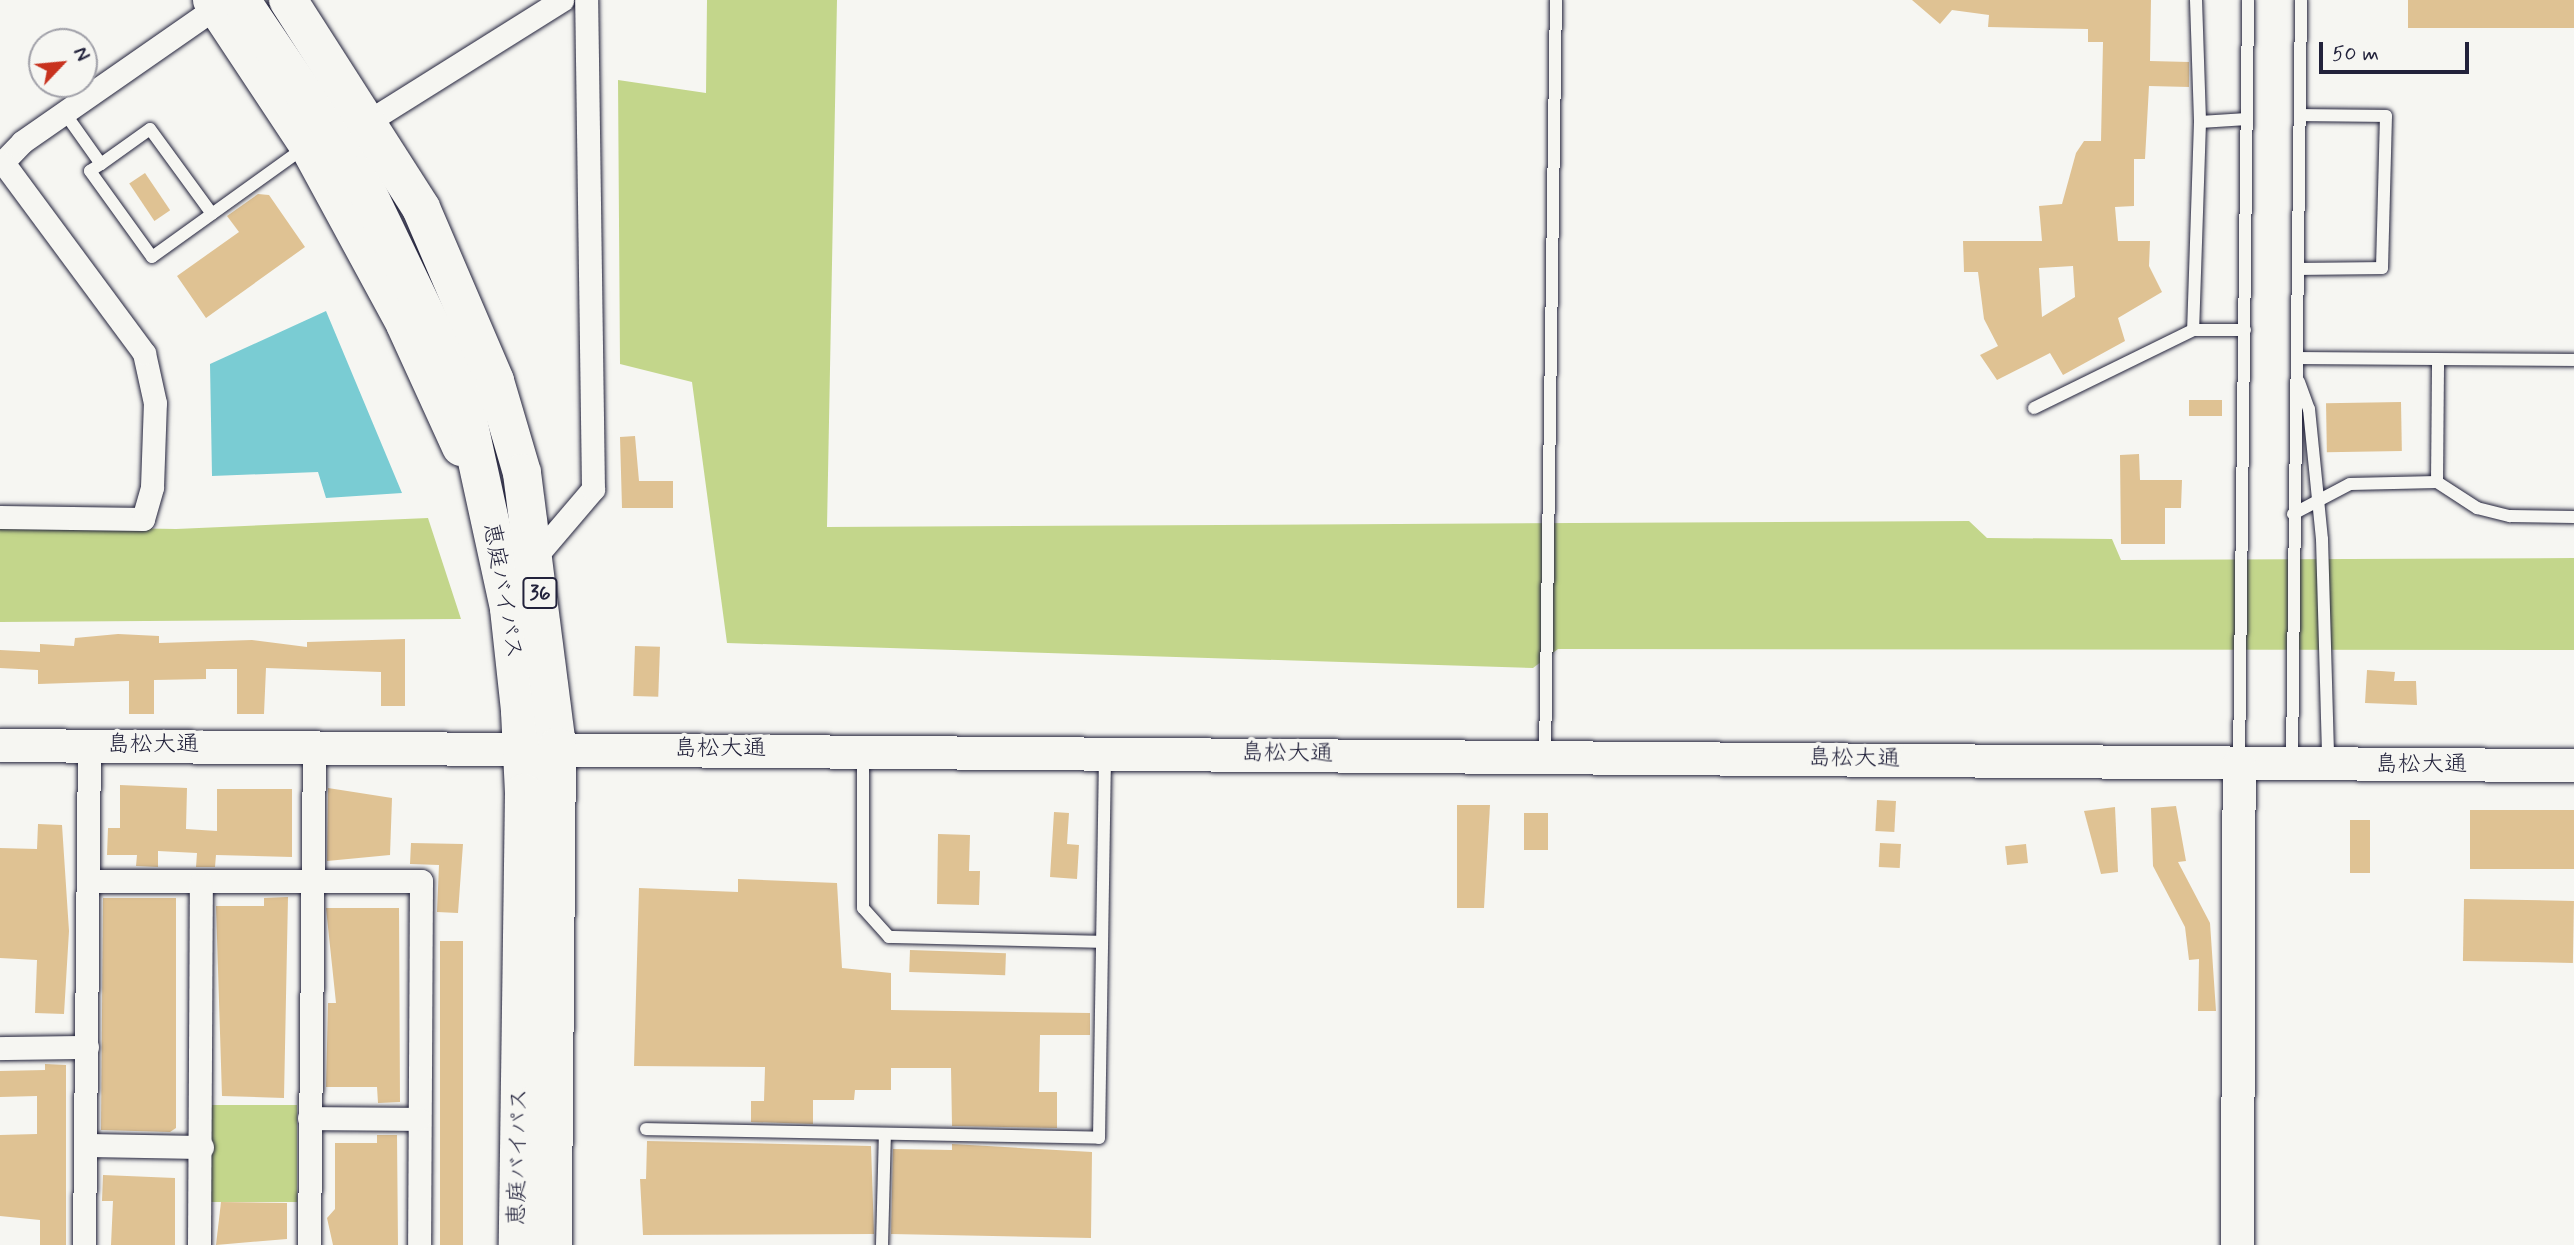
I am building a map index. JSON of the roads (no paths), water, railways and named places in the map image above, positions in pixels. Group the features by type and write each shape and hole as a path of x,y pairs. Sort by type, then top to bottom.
{"highway":[{"name":"恵庭バイパス","path":"288,0 369,121 421,208 495,380 522,473 536,556 553,1245"},
{"name":"恵庭バイパス","path":"223,2 320,113 396,243 461,388 539,747 518,1245"},
{"path":"223,2 308,145 405,324 436,401 482,486"}],"street":[{"path":"369,121 562,0"},
{"path":"536,556 593,489 586,0"},
{"path":"0,517 143,519 152,487 155,403 144,353 2,165 22,142 223,2"},
{"name":"島松大通","path":"0,745 314,745 2574,765"},
{"path":"84,1245 89,745"},
{"path":"309,1245 309,883 314,745"},
{"path":"2237,1245 2239,764"},
{"path":"88,881 421,881 419,1245"},
{"path":"199,1245 202,1147 201,883"},
{"path":"0,1048 86,1048"},
{"path":"309,1118 418,1119"},
{"path":"86,1145 202,1147"}],"lane":[{"path":"1545,756 1556,0"},
{"path":"2193,330 2200,122 2196,0"},
{"path":"2239,764 2248,0"},
{"path":"2291,764 2293,408 2300,382 2301,0"},
{"path":"64,112 101,164"},
{"path":"2301,116 2386,116 2382,268 2301,270"},
{"path":"2200,122 2247,120"},
{"path":"212,214 150,128 90,172 152,257 212,214 308,145"},
{"path":"2034,408 2193,330 2245,330"},
{"path":"2300,358 2574,360"},
{"path":"2437,482 2438,360"},
{"path":"2300,382 2309,409 2318,500 2328,764"},
{"path":"2293,514 2350,484 2437,482 2488,511 2574,517"},
{"path":"863,750 863,908 888,937 1102,942"},
{"path":"646,1129 1099,1138 1105,752"},
{"path":"882,1245 885,1134"}],"water":[{"path":"326,311 402,493 326,498 318,472 212,476 210,364"}]}
